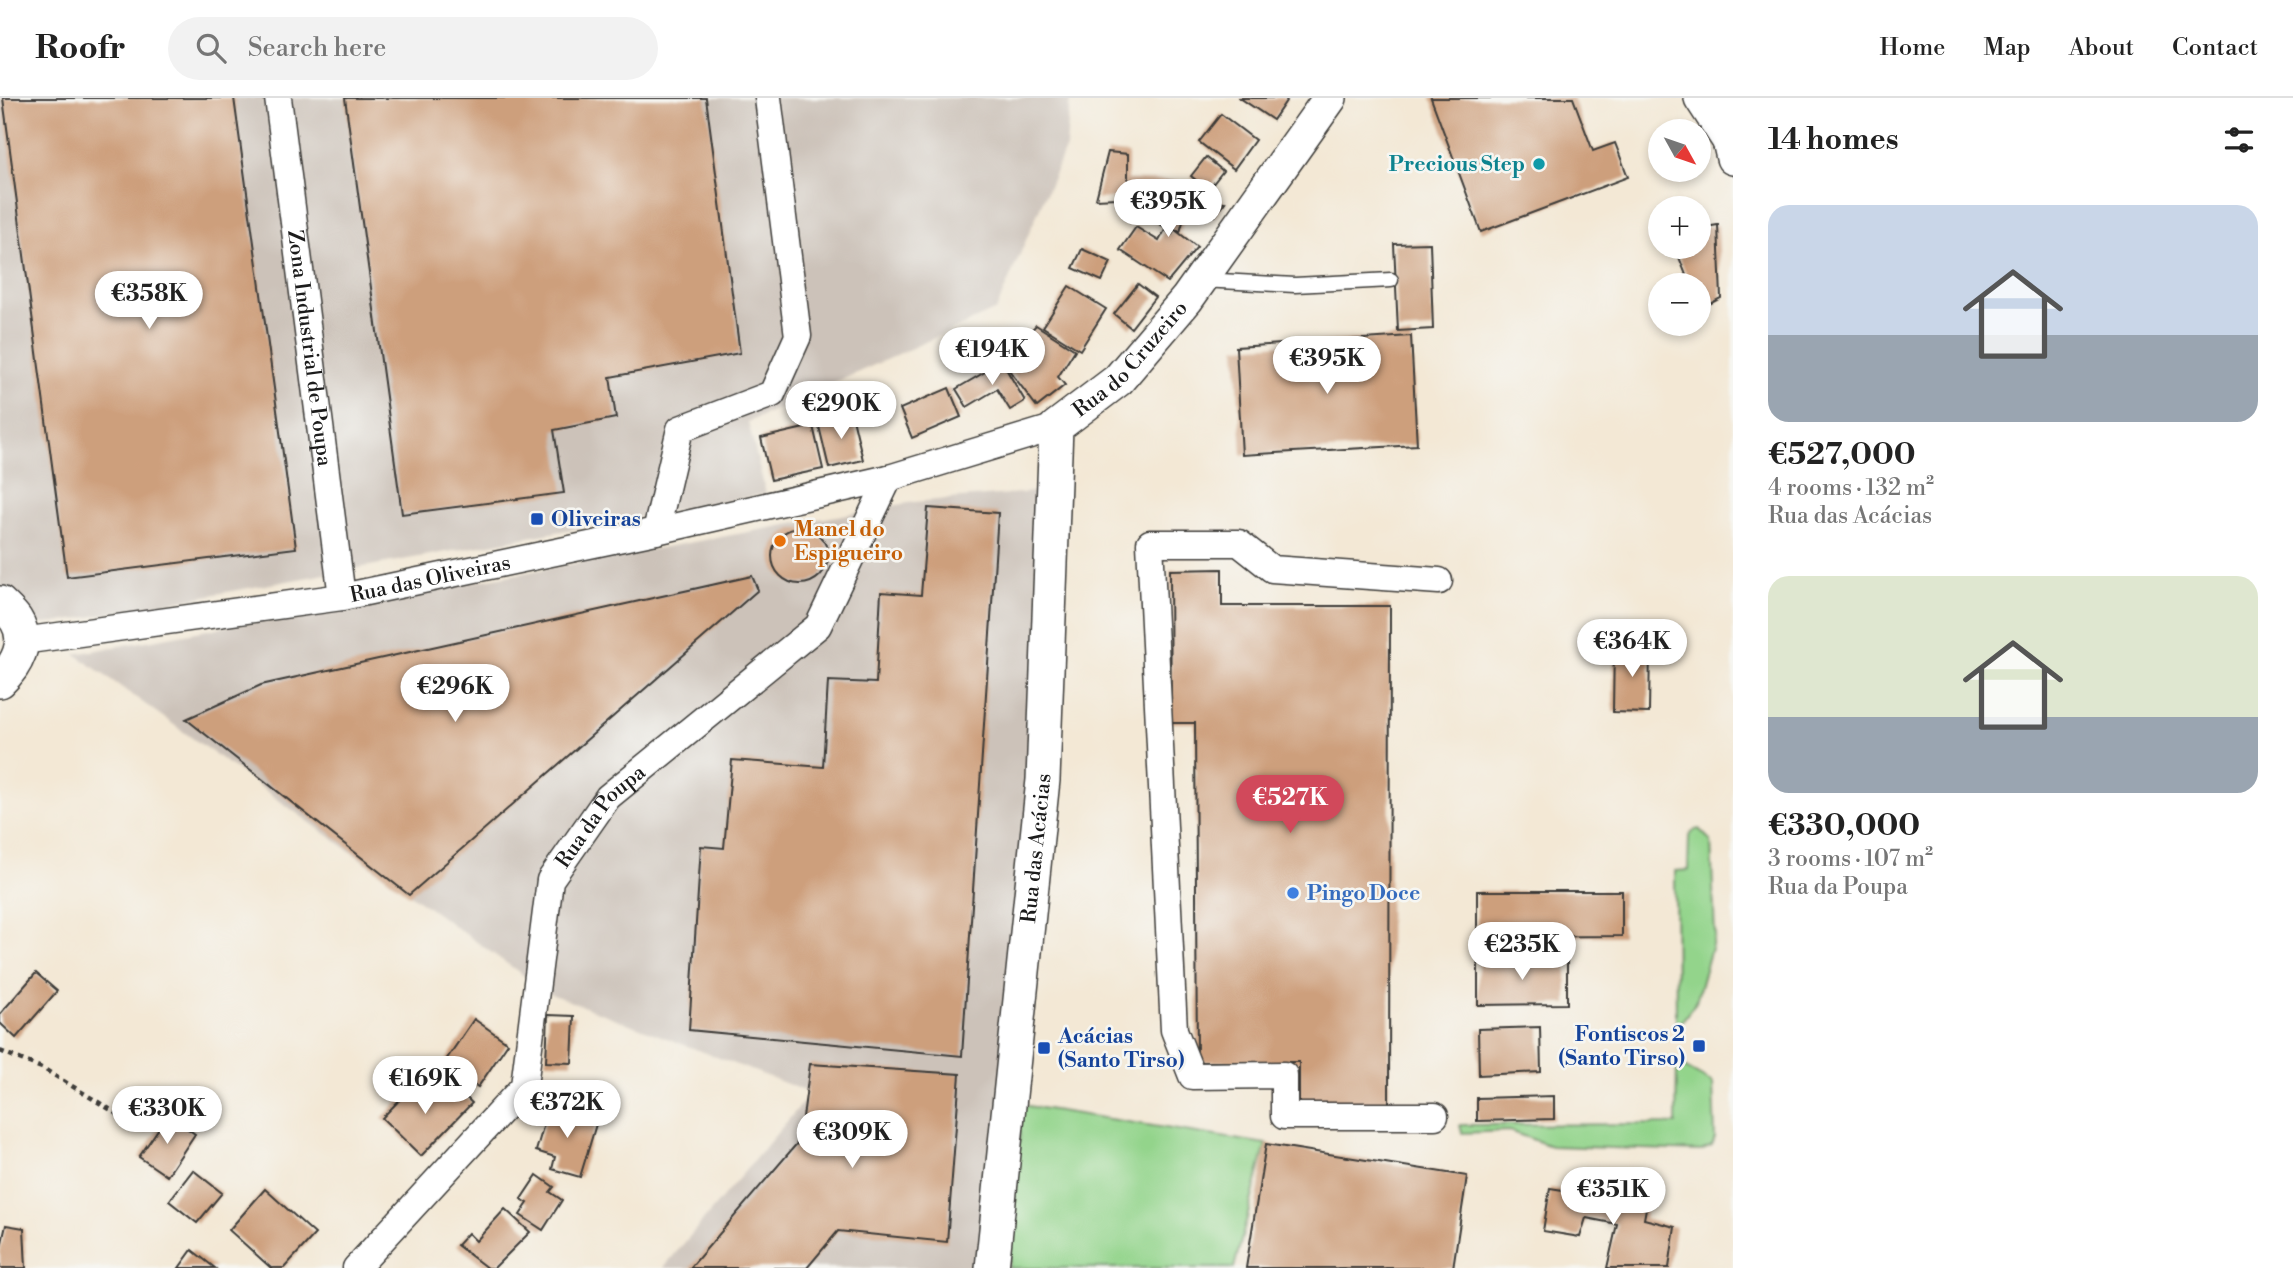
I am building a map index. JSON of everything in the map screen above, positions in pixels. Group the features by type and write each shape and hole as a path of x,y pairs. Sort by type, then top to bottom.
{"street":[{"name":"Zona Industrial de Poupa","path":"278,98 342,597"},
{"path":"656,531 680,429 772,394 798,336 768,98"},
{"name":"Rua do Cruzeiro","path":"835,490 889,478 1056,427 1118,380 1187,299 1330,98"},
{"path":"1701,98 1731,150"},
{"path":"1731,150 1733,98"},
{"name":"Rua das Acácias","path":"992,1268 1043,780 1056,427"},
{"name":"Rua da Poupa","path":"356,1268 524,1086 550,880 607,797 818,626 889,478"},
{"name":"Rua das Oliveiras","path":"22,641 342,597 656,531 835,490"},
{"path":"1435,1116 1284,1116 1284,1075 1192,1076 1174,1030 1150,543 1239,543 1272,569 1439,581"},
{"path":"0,603 17,621 22,641 19,657 11,671 0,681"}],"lane":[{"path":"1200,280 1295,285 1391,280"}],"path":[{"path":"0,1051 44,1069 144,1130"}],"shaded area":[{"path":"0,98 1070,98 1066,147 996,310 748,422 766,494 56,623 0,627"},
{"path":"1069,489 1009,1268 663,1268 811,1093 548,993 75,654 914,502"}],"green space":[{"path":"1699,829 1711,841 1715,934 1696,1002 1676,1029 1675,871 1688,870 1689,836 1692,831"},
{"path":"1677,1063 1713,1083 1715,1138 1712,1146 1701,1151 1551,1146 1509,1131 1462,1133 1460,1125 1676,1124"},
{"path":"1022,1105 1266,1144 1234,1268 1009,1268"}],"building":[{"path":"3,98 234,98 296,548 67,577"},
{"path":"345,98 706,98 740,353 610,377 616,418 554,430 564,493 402,514"},
{"path":"1240,98 1288,98 1273,120"},
{"name":"Precious Step","path":"1431,98 1573,98 1593,151 1615,143 1628,177 1481,232"},
{"path":"1221,114 1255,140 1234,169 1199,142"},
{"path":"1108,152 1128,154 1128,180 1178,181 1183,195 1096,199"},
{"path":"1206,157 1223,171 1208,190 1191,176"},
{"path":"1171,196 1225,202 1215,216 1187,208 1180,232 1174,229 1197,247 1168,282 1120,250 1136,227 1159,241 1165,230 1172,234 1173,232 1160,224 1166,218"},
{"path":"1718,225 1721,298 1711,303 1711,273 1685,273 1680,259 1711,259 1711,226"},
{"path":"1430,243 1433,329 1398,331 1394,244"},
{"path":"1082,249 1111,262 1102,281 1073,268"},
{"path":"1138,284 1155,297 1131,328 1114,314"},
{"path":"1069,286 1106,309 1080,350 1043,327"},
{"path":"1036,325 1075,350 1058,377 1065,385 1037,407 1003,362"},
{"path":"1411,336 1417,445 1242,455 1236,347"},
{"path":"1002,362 1025,401 1010,410 997,389 967,407 956,389"},
{"path":"949,388 961,417 912,438 900,409"},
{"path":"852,414 863,460 829,468 818,422"},
{"path":"813,426 823,469 771,480 761,438"},
{"path":"928,508 998,513 962,1056 689,1030 701,846 724,848 732,760 823,767 828,681 876,683 881,592 921,595"},
{"path":"795,528 805,528 820,536 826,545 826,567 820,576 805,584 795,584 777,572 772,561 772,551 784,533"},
{"name":"Pingo Doce","path":"1222,569 1222,606 1390,606 1389,1109 1299,1112 1299,1062 1197,1062 1195,723 1171,723 1170,570"},
{"path":"752,576 758,590 409,895 186,719 261,685"},
{"path":"1614,645 1650,645 1649,713 1613,712"},
{"path":"1477,891 1622,891 1622,936 1477,937"},
{"path":"1567,958 1567,1004 1478,1005 1478,959"},
{"path":"36,973 57,991 16,1038 0,1023 0,1014"},
{"path":"548,1015 574,1016 572,1063 546,1062"},
{"path":"474,1019 508,1043 478,1087 444,1063"},
{"path":"1540,1027 1541,1072 1479,1075 1478,1029"},
{"path":"810,1064 960,1074 947,1242 838,1231 807,1268 690,1268 800,1140"},
{"path":"417,1082 438,1102 454,1086 472,1103 421,1156 382,1118"},
{"path":"1554,1096 1554,1119 1477,1121 1477,1098"},
{"path":"549,1107 597,1121 580,1177 552,1169 555,1157 536,1151"},
{"path":"168,1115 195,1134 167,1176 139,1157"},
{"path":"1266,1144 1467,1176 1453,1268 1246,1268"},
{"path":"193,1170 222,1193 197,1223 169,1201"},
{"path":"537,1175 554,1187 550,1192 562,1200 543,1230 520,1215 528,1203 521,1199"},
{"path":"1550,1188 1647,1203 1644,1219 1675,1227 1669,1268 1607,1268 1617,1224 1586,1218 1580,1237 1543,1231"},
{"path":"265,1189 315,1234 284,1268 271,1268 229,1230"},
{"path":"505,1209 530,1232 494,1268 487,1268 457,1245 468,1233 476,1241"},
{"path":"6,1225 24,1228 26,1268 0,1268 0,1251"},
{"path":"192,1250 215,1268 179,1268"}],"place":[{"name":"Precious Step","path":"1539,164"},
{"name":"Oliveiras","path":"537,519"},
{"name":"Manel do Espigueiro","path":"780,541"},
{"name":"Pingo Doce","path":"1293,893"},
{"name":"Fontiscos 2 (Santo Tirso)","path":"1699,1046"},
{"name":"Acácias (Santo Tirso)","path":"1044,1048"}]}
